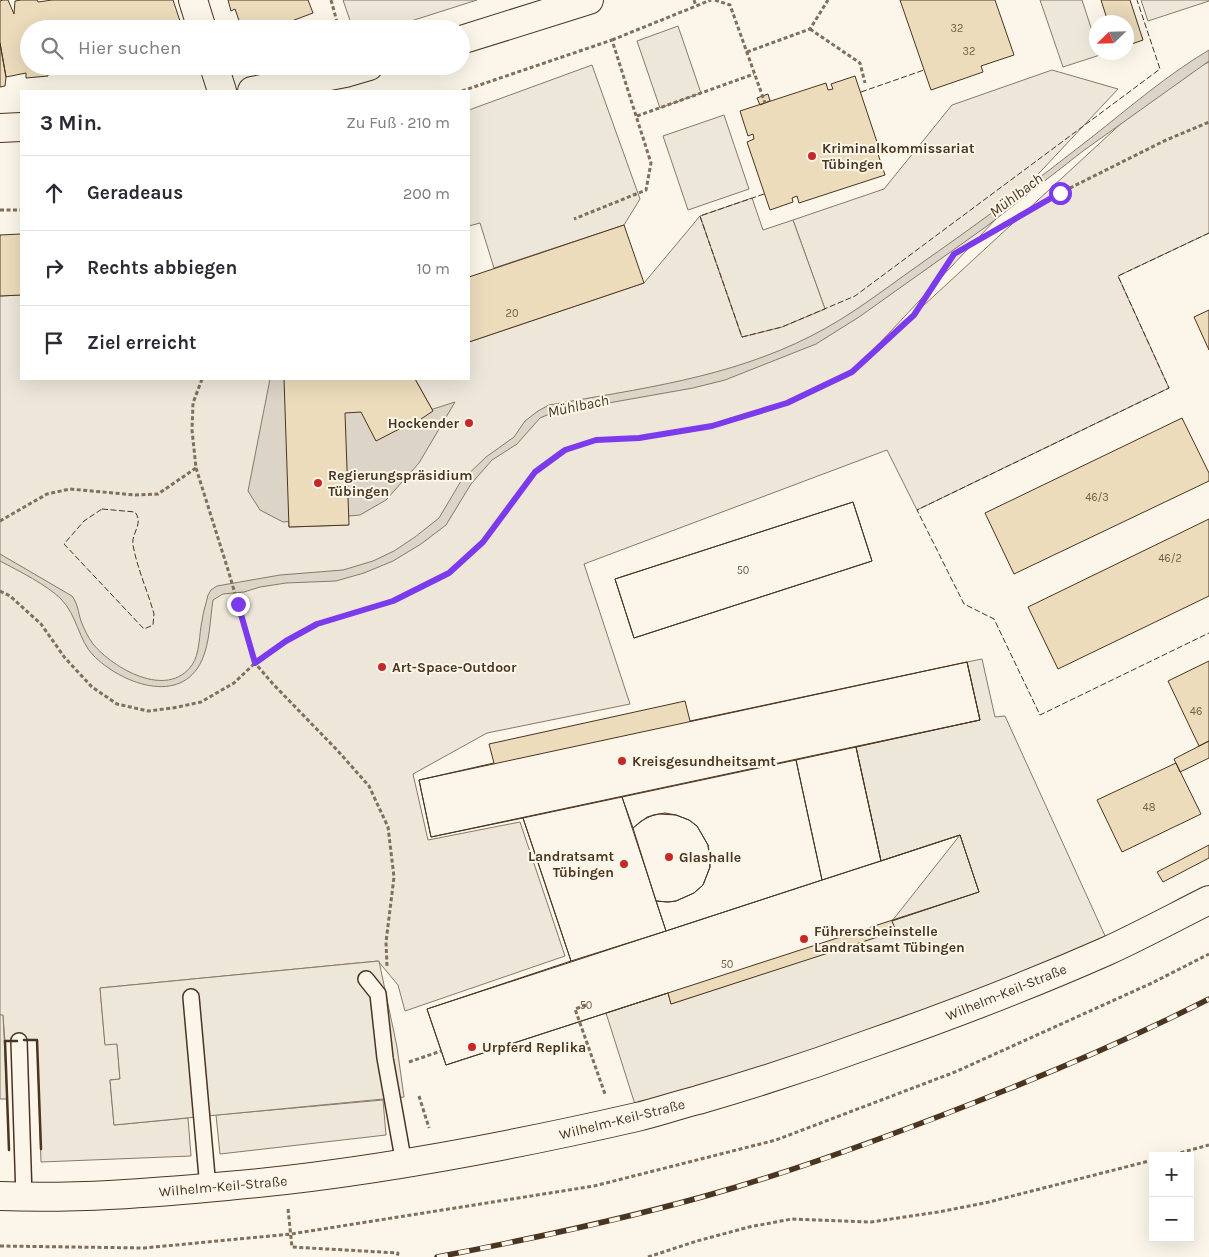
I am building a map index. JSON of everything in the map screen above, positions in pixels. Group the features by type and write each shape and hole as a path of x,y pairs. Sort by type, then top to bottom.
{"street":[{"path":"193,0 199,20"},
{"path":"470,37 590,0"},
{"path":"217,75 222,90"},
{"path":"257,90 331,75"},
{"path":"0,128 20,127"},
{"name":"Wilhelm-Keil-Straße","path":"12,1196 126,1194 285,1181 363,1172 529,1141 639,1116 716,1095 811,1065 991,1000 1110,949 1209,900"}],"lane":[{"path":"366,979 378,994 385,1058 404,1164"},
{"path":"191,997 208,1188"},
{"path":"12,1196 19,1041"}],"path":[{"path":"331,0 337,20"},
{"path":"694,0 696,6"},
{"path":"465,90 612,40 711,0"},
{"path":"715,0 730,5 765,103"},
{"path":"747,52 810,29 828,0"},
{"path":"810,29 860,63 865,83"},
{"path":"574,219 646,190 651,163 612,40"},
{"path":"637,116 754,74"},
{"path":"0,591 10,596 41,624 66,658 92,687 118,704 148,711 201,702 234,683 255,663 286,641 317,624 393,601 449,573 483,542 535,472 565,450 596,440 639,438 712,426 787,403 852,372 914,315 954,254 1060,193 1164,141 1209,122"},
{"path":"0,210 20,210"},
{"path":"202,380 193,403 192,430 196,468 255,663 369,786 388,827 394,878 386,942 387,953"},
{"path":"0,521 47,494 70,489 135,495 158,494 196,468"},
{"path":"0,1246 144,1248 291,1234 594,1186 776,1140 955,1072 1152,983 1209,954"},
{"path":"586,1005 575,1009 614,1122"},
{"path":"408,1062 441,1052"},
{"path":"1183,1152 1209,1145"},
{"path":"648,1257 740,1230 792,1219 870,1222 985,1203 1149,1161"},
{"path":"290,1223 292,1247 398,1253 397,1257"}],"shaded area":[{"path":"343,0 477,0 414,20 350,20"},
{"path":"1040,0 1082,0 1089,22 1089,59 1063,67"},
{"path":"1141,0 1209,0 1209,1 1148,21"},
{"path":"678,26 701,93 660,108 637,41"},
{"path":"1209,62 1209,233 1118,276 1169,388 917,510 887,450 584,564 630,704 487,733 413,774 428,840 520,822 565,956 405,1011 398,985 378,961 100,988 105,1044 117,1043 120,1079 110,1080 114,1125 188,1118 191,1156 41,1162 37,1040 5,1041 3,1016 0,1015 0,296 20,295 20,380 284,380 289,527 348,525 345,413 433,411 416,380 470,380 470,342 644,283 700,216 742,337 825,309 793,220 884,189 952,105 1052,70 1118,89 859,365 1164,84"},
{"path":"592,65 640,199 624,225 494,268 480,223 470,226 470,110"},
{"path":"724,115 749,189 688,210 663,136"},
{"path":"752,198 763,230 793,220 825,309 782,327 742,337 700,216"},
{"path":"982,659 995,717 1005,716 1111,949 639,1117 606,1013 668,993 671,1004 895,930 892,921 960,835 881,861 856,747 980,720 967,662"},
{"path":"379,961 397,1047 404,1097 114,1125 110,1080 120,1079 117,1044 105,1045 100,988"},
{"path":"0,1015 3,1015 7,1099 0,1099"},
{"path":"383,1100 386,1135 220,1154 216,1115"}],"water":[{"name":"Mühlbach","path":"1209,50 1209,61 1083,151 987,226 859,317 816,344 725,380 693,388 552,413 540,418 517,444 492,460 471,484 446,525 421,544 393,561 364,573 336,581 286,583 260,587 244,592 223,594 213,600 205,653 192,674 180,683 150,686 118,674 88,649 71,613 61,599 41,583 0,561 0,554 72,596 89,639 113,662 141,677 155,680 169,680 181,675 195,660 208,595 217,586 280,575 343,570 373,561 394,551 439,518 461,481 486,457 514,437 525,421 549,405 649,387 716,372 780,350 825,329 865,303 983,219 1071,154 1164,81"},
{"path":"270,380 371,380 430,410 455,402 419,463 386,500 360,515 283,522 260,510 248,491"}],"building":[{"path":"8,0 14,14 15,1 21,0 37,0 38,2 52,0 173,0 180,20 20,20 20,74 6,77 0,43 0,1"},
{"path":"228,0 308,0 313,13 294,20 239,20 235,9 231,11"},
{"path":"900,0 995,0 1014,55 981,66 983,72 931,90"},
{"path":"1101,0 1130,0 1143,40 1134,43 1134,15 1106,15"},
{"path":"0,43 6,77 5,86 0,87"},
{"path":"26,75 48,76 26,78"},
{"path":"855,76 878,145 871,148 872,153 877,151 885,175 799,203 797,196 792,198 793,202 770,210 747,142 754,139 753,134 748,136 740,111 826,83 828,90 833,89 831,84"},
{"path":"768,94 770,101 760,105 757,98"},
{"path":"624,225 644,283 470,342 470,277"},
{"path":"20,234 20,295 0,296 0,235"},
{"path":"1209,310 1209,350 1194,317"},
{"name":"Regierungspräsidium Tübingen","path":"284,380 416,380 433,411 421,419 421,425 407,425 376,441 361,412 345,413 349,525 289,527"},
{"path":"1182,418 1209,473 1209,481 1014,574 985,513"},
{"path":"853,502 872,561 634,638 615,579"},
{"path":"853,502 872,561 634,638 615,579"},
{"path":"1209,519 1209,596 1058,669 1028,607"},
{"path":"1209,661 1209,741 1199,746 1168,681"},
{"name":"Landratsamt Tübingen","path":"967,662 980,720 856,747 881,861 960,835 979,892 892,921 896,931 671,1004 668,993 446,1065 427,1009 571,961 523,818 431,837 419,780 494,763 489,744 685,701 690,721","holes":["796,760 822,880 666,931 656,901 676,901 694,893 703,885 710,867 708,845 697,826 689,820 676,815 665,813 653,815 641,821 633,828 622,797"]},
{"path":"967,662 980,720 431,837 419,780"},
{"path":"1209,741 1209,758 1180,772 1174,759"},
{"path":"856,747 881,861 822,880 796,760"},
{"path":"1176,763 1201,814 1122,852 1097,800"},
{"path":"622,797 666,931 571,961 523,818"},
{"path":"659,814 676,815 689,820 697,826 708,845 710,867 703,885 694,893 676,901 656,901 633,828 647,817"},
{"path":"960,835 979,892 446,1065 427,1009"},
{"path":"1209,845 1209,858 1163,882 1157,872"}],"railway":[{"path":"437,1257 623,1218 696,1199 803,1166 907,1129 1036,1078 1135,1035 1209,999"}],"fence":[{"path":"764,194 700,216 742,337 782,327 855,296 1160,69 1137,0"},
{"path":"861,92 924,70"},
{"path":"1209,233 1118,276 1169,388 917,510 964,604 994,619 1040,715 1209,633"},
{"path":"102,509 135,512 137,516 138,525 133,545 154,614 153,625 144,629 64,544 84,521 102,509"}],"wall":[{"path":"24,1040 37,1040 41,1149"},
{"path":"9,1150 5,1041 17,1041"}],"place":[{"name":"Kriminalkommissariat Tübingen","path":"812,156"},
{"name":"Hockender","path":"469,423"},
{"name":"Regierungspräsidium Tübingen","path":"318,483"},
{"name":"Art-Space-Outdoor","path":"382,667"},
{"name":"Kreisgesundheitsamt","path":"622,761"},
{"name":"Glashalle","path":"669,857"},
{"name":"Landratsamt Tübingen","path":"624,864"},
{"name":"Führerscheinstelle Landratsamt Tübingen","path":"804,939"},
{"name":"Urpferd Replika","path":"472,1047"}],"route":[{"path":"238,604 255,663 286,641 317,624 393,601 449,573 483,542 535,472 565,450 596,440 639,438 712,426 787,403 852,372 914,315 954,254 1060,193"}]}
